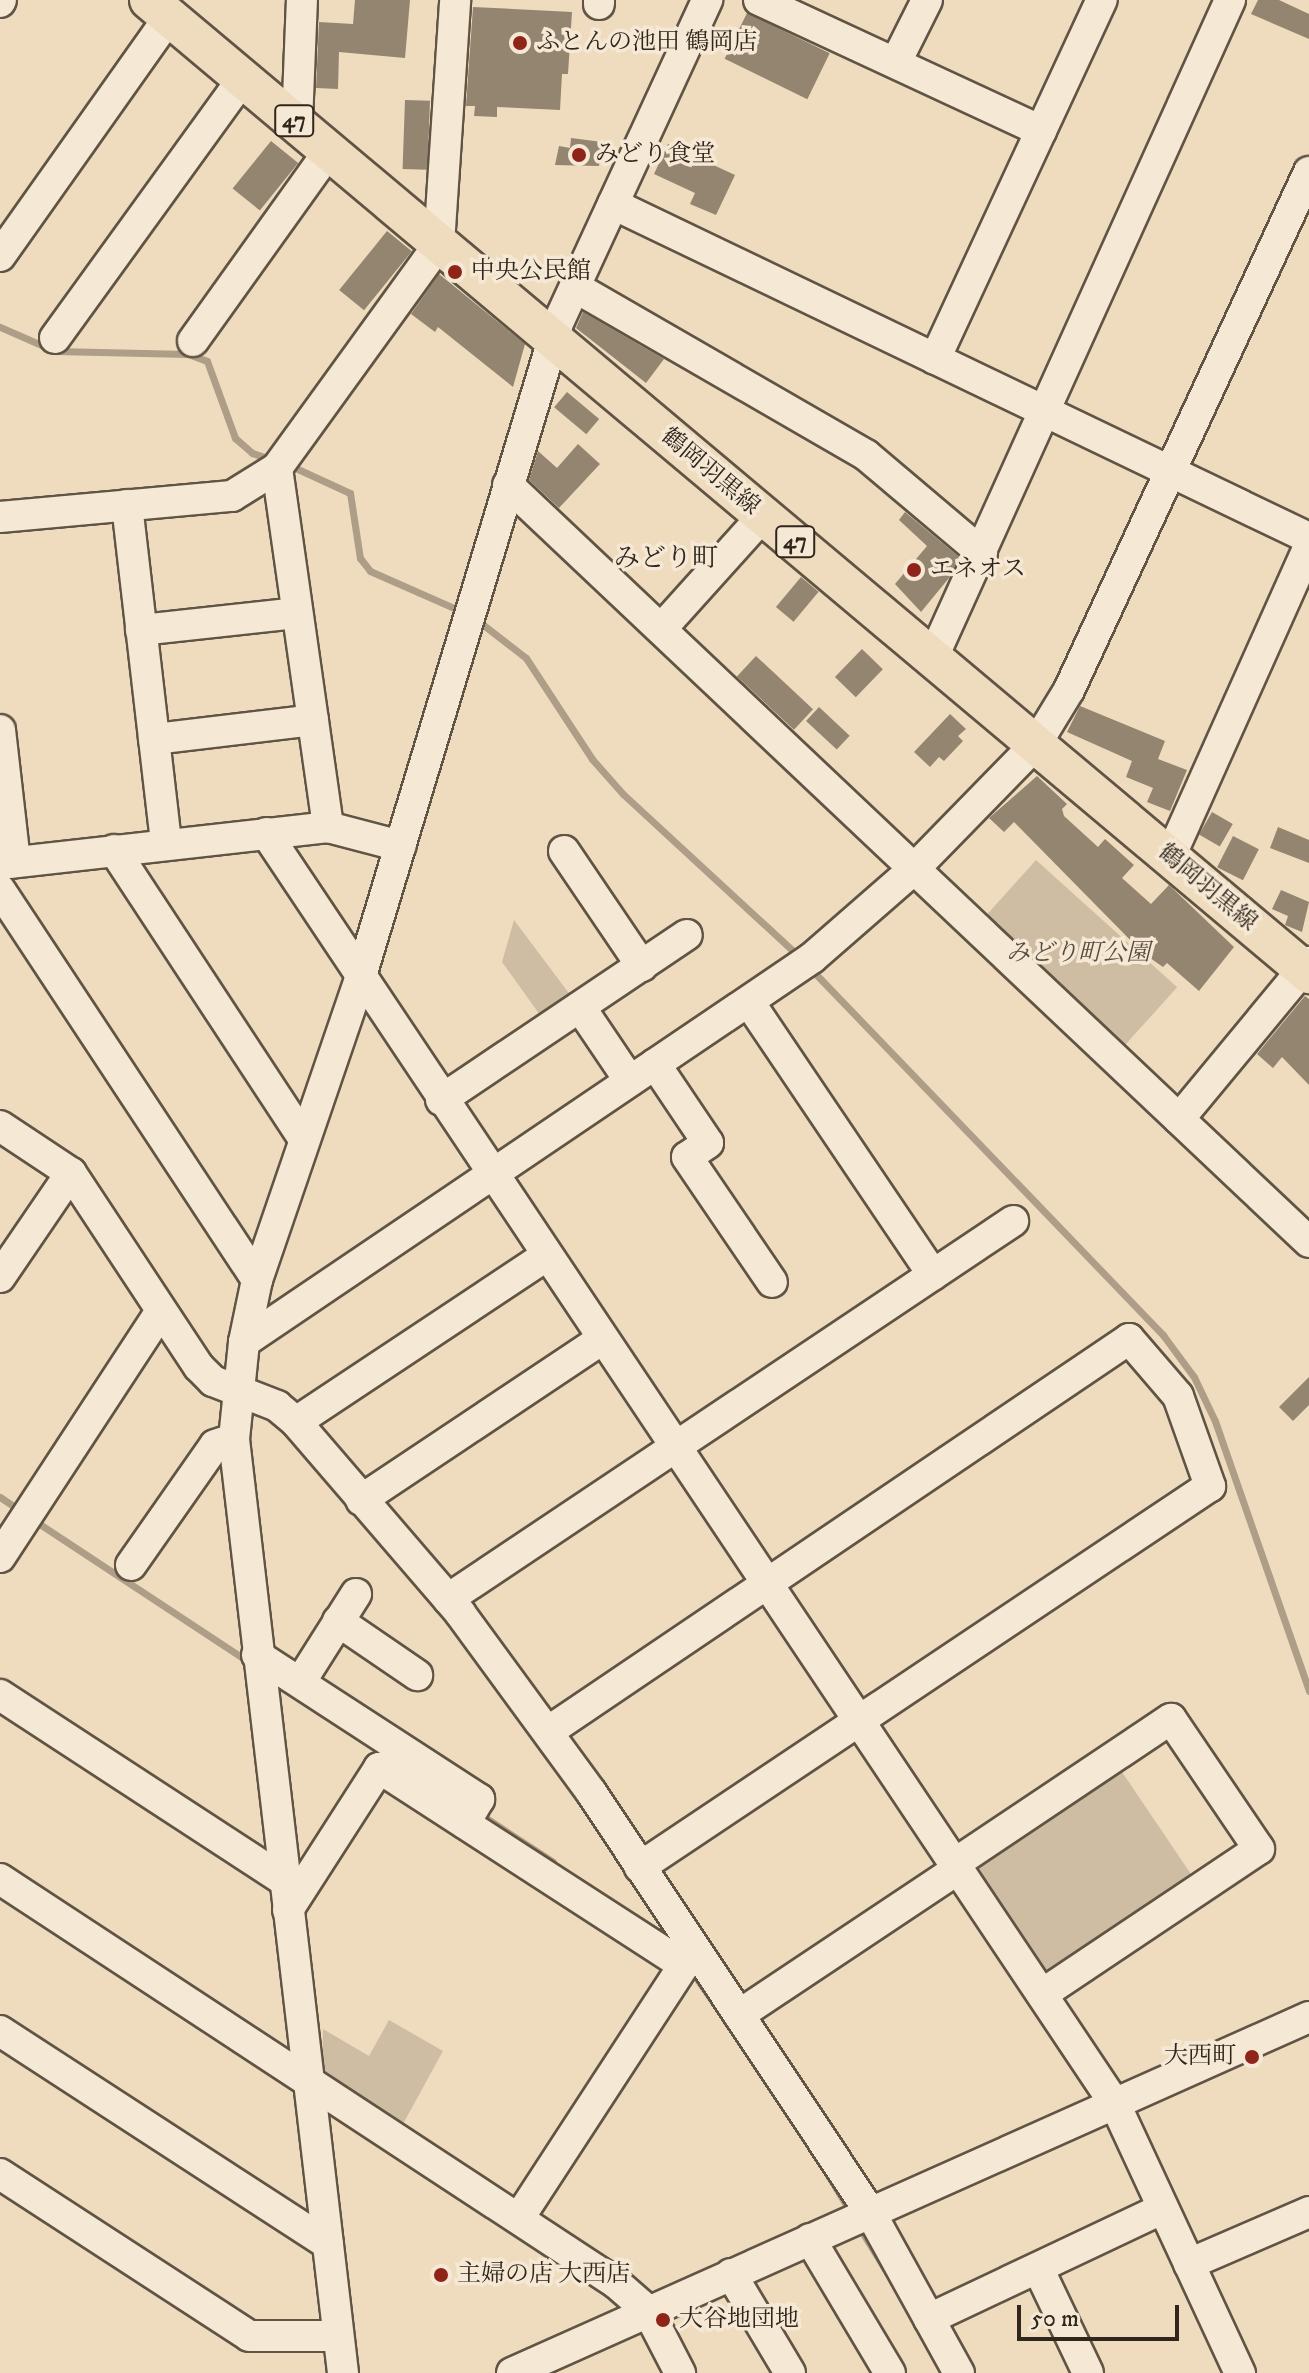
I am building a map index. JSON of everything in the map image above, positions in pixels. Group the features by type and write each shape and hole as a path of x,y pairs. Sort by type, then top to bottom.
{"main road":[{"name":"鶴岡羽黒線","path":"159,8 1170,857 1308,969"}],"street":[{"path":"297,123 302,0"},
{"path":"0,517 232,496 283,461 439,244 455,0"},
{"path":"343,2373 257,1655 234,1439 236,1390 257,1280 303,1138 360,979 553,340 707,0"},
{"path":"759,0 1041,131"},
{"path":"896,62 927,0"},
{"path":"935,359 1102,0"},
{"path":"933,657 1230,0"},
{"path":"0,256 159,8"},
{"path":"55,338 243,78"},
{"path":"193,341 329,151"},
{"path":"244,1342 802,964 914,869 1036,744 1069,690 1309,172"},
{"path":"613,204 1309,538"},
{"path":"575,287 866,455 982,553"},
{"path":"283,461 297,613 328,827"},
{"path":"508,485 1309,1242"},
{"path":"127,505 166,844"},
{"path":"662,628 763,516"},
{"path":"1170,857 1309,546"},
{"path":"141,630 297,613"},
{"path":"154,739 313,720"},
{"path":"0,730 8,863 328,827 401,846"},
{"path":"266,833 360,979 1115,2104 1240,2373"},
{"path":"114,850 303,1138"},
{"path":"564,851 642,966"},
{"path":"0,890 257,1280"},
{"path":"441,1100 687,935"},
{"path":"1179,1119 1308,969"},
{"path":"749,1002 933,1275"},
{"path":"580,1007 708,1143 687,1157 772,1282"},
{"path":"0,1126 71,1173 199,1367 213,1381 277,1406 296,1422 448,1599 549,1731 640,1867 692,1961 739,2015 870,2212 959,2373"},
{"path":"0,1277 71,1173"},
{"path":"448,1599 1013,1221"},
{"path":"296,1422 546,1256"},
{"path":"0,1557 161,1311"},
{"path":"361,1500 602,1339"},
{"path":"549,1731 765,1582 1129,1339 1178,1396 1210,1486 640,1867"},
{"path":"131,1565 215,1445 234,1439"},
{"path":"301,1681 356,1594"},
{"path":"338,1621 417,1675"},
{"path":"257,1655 479,1799 465,1823"},
{"path":"0,1695 284,1880"},
{"path":"739,2015 1171,1719 1259,1849 1042,1994"},
{"path":"288,1910 379,1768 692,1961"},
{"path":"0,1879 616,2283 648,2311 680,2373"},
{"path":"519,2218 692,1961"},
{"path":"512,2373 1309,2017"},
{"path":"0,2031 328,2244"},
{"path":"0,2174 249,2336 338,2336"},
{"path":"929,2319 1162,2209"},
{"path":"1189,2264 1309,2212"},
{"path":"810,2239 890,2373"},
{"path":"1038,2268 1088,2373"},
{"path":"731,2274 790,2373"}],"green space":[{"name":"みどり町公園","path":"1036,860 1177,987 1122,1048 981,921"},
{"path":"514,920 571,996 540,1015 502,962"},
{"path":"1118,1766 1195,1880 1049,1978 972,1864"},
{"path":"389,2020 443,2051 403,2124 322,2077 323,2029 369,2056"}],"building":[{"path":"355,0 410,0 405,58 339,52 338,89 316,88 319,22 353,24"},
{"path":"1258,0 1279,0 1309,14 1309,39 1251,14"},
{"name":"ふとんの池田 鶴岡店","path":"473,7 572,12 568,74 562,74 560,110 497,107 497,117 474,116 475,106 466,106"},
{"path":"747,13 830,53 807,99 725,59"},
{"path":"405,100 430,101 428,170 403,169"},
{"name":"みどり食堂","path":"571,138 602,142 599,166 555,165 559,146 570,148"},
{"path":"271,141 298,163 260,210 233,188"},
{"path":"668,144 735,175 716,215 690,204 695,193 654,174"},
{"path":"387,231 412,251 364,310 339,290"},
{"path":"439,274 525,344 513,387 438,327 435,332 411,314"},
{"path":"583,312 664,359 646,383 576,328"},
{"path":"567,392 599,419 586,434 554,407"},
{"path":"578,444 600,464 559,508 529,480 538,451 557,468"},
{"path":"905,512 959,557 949,578 921,612 895,584 927,546 899,520"},
{"path":"801,577 819,592 794,622 776,607"},
{"path":"862,649 883,669 856,697 835,677"},
{"path":"756,656 813,709 794,730 737,676"},
{"path":"1080,706 1165,741 1158,759 1187,770 1170,811 1147,802 1153,788 1126,777 1132,761 1067,732"},
{"path":"819,707 850,736 837,750 806,721"},
{"path":"950,714 966,729 958,736 963,741 944,761 939,757 930,767 914,752"},
{"path":"1037,776 1067,804 1062,809 1064,816 1098,847 1105,839 1134,865 1122,878 1151,904 1169,885 1234,947 1199,991 1167,963 1163,967 1143,953 1014,822 1004,832 989,818"},
{"path":"1212,812 1233,824 1220,847 1199,835"},
{"path":"1278,827 1309,840 1309,863 1270,848"},
{"path":"1233,836 1259,849 1243,880 1217,867"},
{"path":"1281,890 1309,902 1302,932 1285,925 1288,916 1272,909"},
{"path":"1305,996 1309,999 1309,1085 1282,1057 1273,1068 1257,1054"},
{"path":"1309,1377 1309,1405 1293,1421 1279,1407"}],"waterway":[{"path":"0,327 55,351 188,354 207,361 235,438 252,453 273,460"},
{"path":"289,465 350,493 360,558 370,571 463,612"},
{"path":"477,620 526,658 592,759 623,794 801,958"},
{"path":"809,967 1163,1335 1194,1377 1215,1421 1309,1691"},
{"path":"0,1497 22,1512"},
{"path":"32,1519 249,1662"},
{"path":"480,1814 553,1862"},
{"path":"690,1969 713,2002"},
{"path":"828,2175 851,2213"},
{"path":"859,2227 888,2274"}],"place":[{"name":"ふとんの池田 鶴岡店","path":"520,43"},
{"name":"みどり食堂","path":"579,155"},
{"name":"中央公民館","path":"455,272"},
{"name":"エネオス","path":"914,570"},
{"name":"大西町","path":"1252,2057"},
{"name":"主婦の店 大西店","path":"441,2275"},
{"name":"大谷地団地","path":"663,2320"}],"district":[{"name":"みどり町","path":"666,559"}]}
